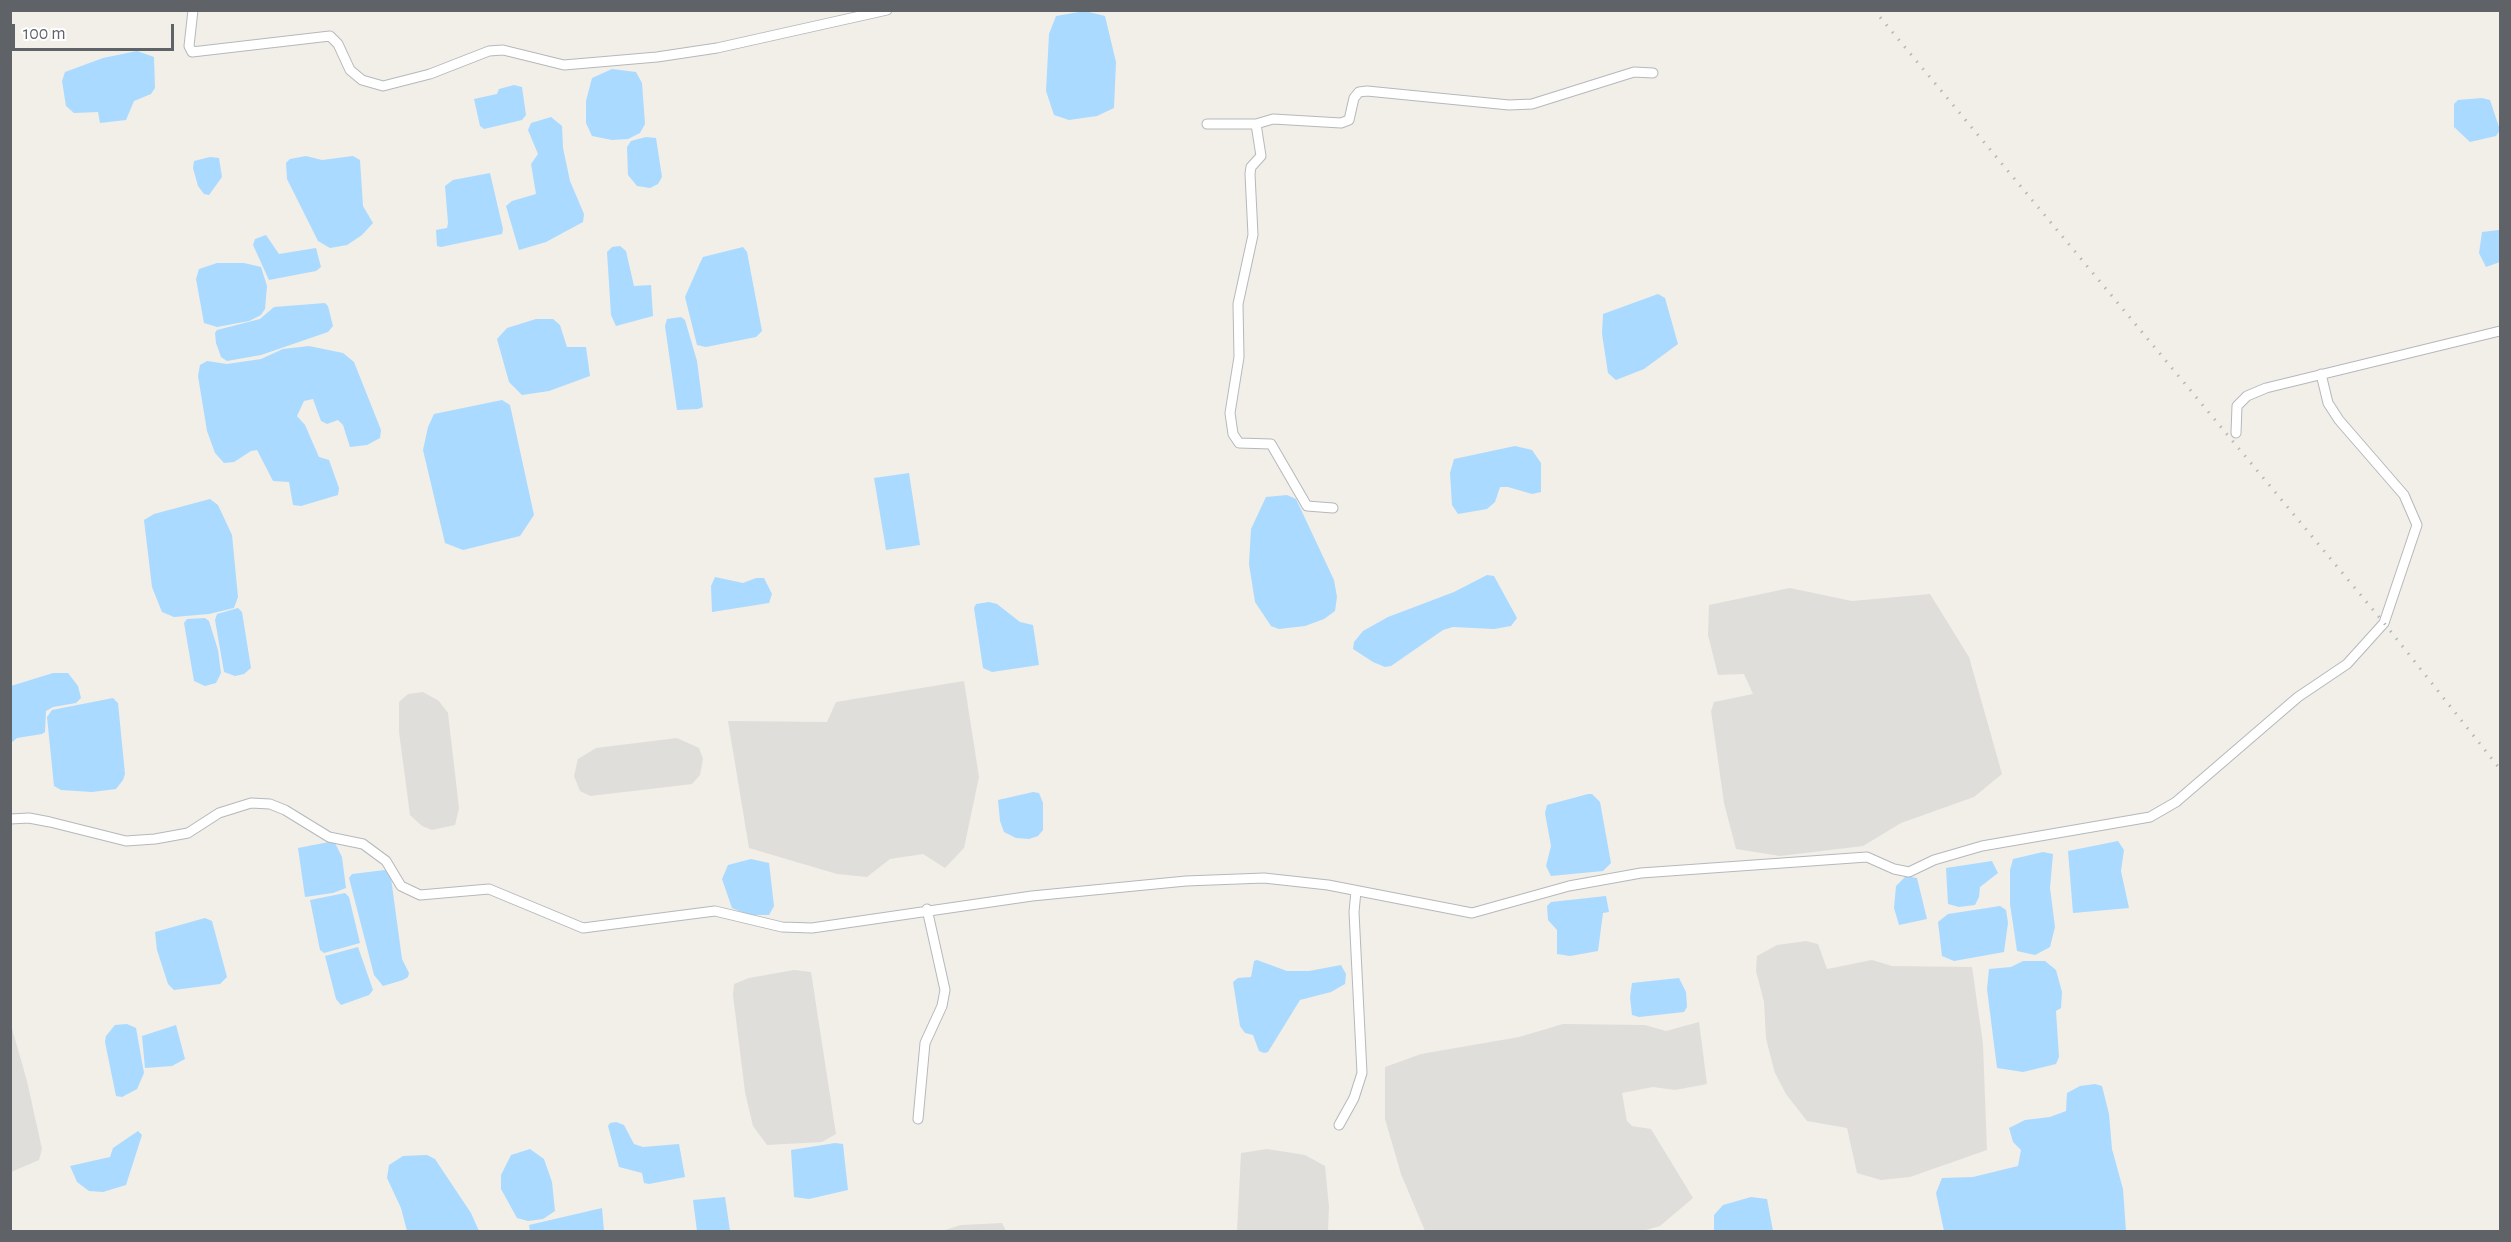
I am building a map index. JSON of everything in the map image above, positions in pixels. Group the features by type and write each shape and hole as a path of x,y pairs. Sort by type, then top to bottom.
{"street":[{"path":"193,10 189,46 192,52 330,36 338,44 350,70 362,81 383,86 430,74 489,51 503,50 564,65 649,58 717,48 887,10"},
{"path":"1207,124 1256,124 1273,119 1341,123 1349,120 1354,98 1359,92 1367,91 1509,105 1532,104 1634,72 1653,73"},
{"path":"1256,124 1262,156 1251,166 1250,174 1253,235 1238,304 1239,357 1230,413 1233,434 1239,443 1271,444 1307,506 1334,508"},
{"path":"2236,433 2237,406 2247,396 2266,388 2500,331"},
{"path":"10,819 29,818 126,841 188,833 219,813 251,803 270,804 285,810 329,837 363,844 386,861 401,886 420,894 489,889 583,928 715,911 782,927 812,928 927,909 1186,881 1264,878 1356,891 1472,913 1569,886 1641,873 1867,857 1894,869 1910,872 1934,860 1982,846 2150,817 2176,802 2298,697 2347,664 2384,623 2417,525 2404,495 2339,420 2328,403 2321,374"},
{"path":"1339,1125 1354,1098 1362,1073 1354,912 1356,891"},
{"path":"918,1119 925,1043 942,1006 945,990 927,909"}],"shaded area":[{"path":"1790,588 1852,601 1930,594 1969,657 2002,774 1974,797 1901,823 1863,846 1780,856 1736,849 1724,803 1711,711 1714,702 1753,694 1744,674 1718,675 1708,635 1709,605"},
{"path":"964,681 979,777 964,848 945,868 923,854 890,859 867,877 837,874 749,848 728,721 827,722 836,702"},
{"path":"423,692 439,701 448,713 459,808 455,825 432,830 422,826 410,815 399,732 399,702 408,694"},
{"path":"677,738 699,748 703,759 700,775 692,784 590,796 580,791 574,776 578,759 596,748"},
{"path":"1806,941 1818,944 1827,969 1872,960 1892,966 1972,967 1983,1044 1987,1150 1910,1177 1881,1180 1857,1173 1847,1128 1807,1121 1786,1094 1775,1073 1766,1039 1764,1002 1756,971 1757,956 1777,945"},
{"path":"794,970 811,972 836,1134 822,1142 767,1145 753,1126 745,1092 733,995 734,984 749,978"},
{"path":"1699,1022 1707,1084 1675,1090 1653,1087 1622,1093 1627,1121 1632,1126 1651,1129 1693,1198 1660,1226 1639,1232 1425,1231 1401,1174 1385,1119 1385,1067 1421,1054 1519,1037 1563,1024 1645,1025 1666,1031"},
{"path":"11,1025 27,1081 42,1149 39,1160 11,1172"},
{"path":"1267,1149 1305,1155 1325,1166 1329,1207 1328,1231 1237,1231 1241,1153"},
{"path":"1002,1223 1006,1231 942,1231 961,1225"}],"water":[{"path":"1085,11 1105,16 1116,62 1114,108 1097,116 1069,120 1054,115 1046,91 1049,34 1056,16"},
{"path":"137,51 154,57 155,88 151,94 134,101 126,120 100,123 98,112 74,113 66,106 62,81 65,72 103,58"},
{"path":"612,69 636,72 642,83 645,124 640,133 628,139 612,140 592,136 586,123 586,101 592,78"},
{"path":"514,85 522,87 526,115 522,120 484,129 480,126 474,99 497,94 499,89"},
{"path":"2482,98 2490,100 2500,130 2496,136 2470,142 2454,127 2454,104 2458,100"},
{"path":"551,117 562,126 563,148 570,181 584,214 583,222 546,242 519,250 506,206 512,201 536,194 531,164 538,154 528,130 531,123"},
{"path":"646,137 656,138 662,177 658,184 650,188 637,186 628,175 627,147 631,141"},
{"path":"306,156 322,160 353,156 360,160 363,206 373,223 362,235 347,245 330,248 318,241 287,179 286,163 290,159"},
{"path":"210,157 219,158 222,177 209,195 204,194 198,186 193,168 194,161"},
{"path":"490,173 503,229 502,234 437,246 436,230 447,228 448,223 445,186 453,180"},
{"path":"2499,230 2500,262 2486,267 2479,253 2482,232"},
{"path":"266,235 279,254 316,248 321,267 316,271 269,280 253,245 255,239"},
{"path":"620,246 626,251 634,286 651,285 653,316 616,326 611,315 607,252 612,247"},
{"path":"743,247 747,252 762,331 756,337 706,347 697,345 685,297 700,263 703,257"},
{"path":"217,263 244,263 261,267 267,286 265,309 261,315 249,321 217,327 204,323 196,279 199,269"},
{"path":"1658,294 1665,298 1678,344 1644,369 1616,380 1608,373 1602,334 1603,314"},
{"path":"325,303 328,306 333,326 328,332 261,355 227,361 221,357 216,343 217,330 260,319 274,307"},
{"path":"681,317 685,320 697,361 703,407 698,409 677,410 665,326 667,319"},
{"path":"536,319 553,319 560,325 567,347 586,347 590,376 549,391 522,395 509,382 497,339 507,328"},
{"path":"309,346 343,353 354,362 381,430 380,438 367,445 350,447 343,425 338,420 327,424 321,421 313,399 304,401 297,416 305,425 319,457 329,460 339,488 338,495 301,506 293,505 289,482 273,481 257,450 251,451 234,462 224,463 215,453 207,431 198,376 200,365 207,361 227,364 261,359 283,349"},
{"path":"502,400 510,405 534,515 520,536 463,550 445,543 423,450 428,427 434,414"},
{"path":"1515,446 1532,450 1541,463 1541,492 1532,494 1500,487 1495,502 1487,509 1458,514 1452,505 1450,473 1454,459"},
{"path":"909,473 920,545 886,550 874,478"},
{"path":"1287,495 1296,499 1334,580 1337,597 1335,611 1324,619 1305,626 1279,629 1271,626 1255,602 1249,564 1251,529 1266,497"},
{"path":"210,499 218,505 232,535 238,597 234,608 209,614 174,617 162,612 152,587 144,520 154,514"},
{"path":"1487,575 1494,576 1517,618 1511,626 1494,629 1453,627 1443,630 1391,666 1385,667 1353,649 1354,642 1363,631 1388,617 1454,592"},
{"path":"715,577 743,583 756,578 764,578 772,594 769,603 712,612 711,586"},
{"path":"989,602 997,604 1020,622 1033,625 1039,665 992,672 983,668 974,608 976,604"},
{"path":"238,608 242,612 251,668 244,674 235,676 224,672 215,620 217,614"},
{"path":"205,618 209,621 218,650 221,673 216,683 205,686 194,681 184,623 187,619"},
{"path":"53,673 68,673 78,686 81,698 76,703 53,707 46,711 45,732 42,734 17,738 11,743 11,686"},
{"path":"113,698 118,703 125,774 123,780 116,789 92,792 61,790 54,786 47,717 52,710"},
{"path":"1033,792 1039,793 1043,803 1043,830 1038,836 1029,839 1016,838 1004,832 1000,821 998,800"},
{"path":"1592,794 1600,802 1611,863 1603,871 1551,876 1546,866 1551,846 1545,813 1547,805"},
{"path":"334,841 342,857 346,888 333,893 305,897 298,848"},
{"path":"2118,841 2124,850 2121,871 2129,908 2073,913 2068,851"},
{"path":"2043,852 2053,854 2050,888 2055,927 2050,947 2035,955 2017,951 2010,904 2010,870 2013,859"},
{"path":"751,859 769,863 774,906 769,915 749,915 732,908 722,879 728,865"},
{"path":"1992,861 1998,873 1980,887 1975,905 1959,907 1948,904 1946,868"},
{"path":"385,870 391,878 402,959 409,973 408,977 403,980 383,986 374,975 349,878 352,874"},
{"path":"1906,876 1917,878 1927,919 1899,925 1894,908 1896,886"},
{"path":"345,893 349,897 360,943 324,953 320,950 310,900"},
{"path":"1606,896 1609,912 1603,913 1598,951 1570,956 1557,954 1557,930 1548,920 1547,906 1551,902"},
{"path":"2000,906 2006,910 2008,923 2004,952 1954,961 1942,956 1938,922 1948,914"},
{"path":"205,918 212,921 227,977 220,984 174,990 168,984 157,950 155,932"},
{"path":"358,947 373,990 369,995 341,1005 336,999 325,956"},
{"path":"1257,960 1287,971 1309,971 1341,965 1346,974 1345,984 1331,992 1300,1000 1268,1052 1264,1053 1259,1051 1253,1035 1245,1033 1240,1026 1233,982 1238,978 1251,977 1254,961"},
{"path":"2023,961 2045,961 2056,970 2062,992 2061,1008 2056,1011 2059,1057 2056,1064 2023,1072 1997,1068 1987,989 1989,969 2011,967"},
{"path":"1679,978 1686,992 1687,1007 1684,1012 1639,1017 1632,1015 1630,997 1632,983"},
{"path":"127,1024 136,1028 144,1073 137,1089 122,1097 116,1096 105,1042 106,1036 115,1025"},
{"path":"176,1025 185,1059 172,1066 145,1068 142,1036"},
{"path":"2095,1084 2102,1086 2109,1114 2112,1149 2123,1189 2126,1231 1944,1231 1936,1193 1942,1178 1973,1177 2018,1166 2021,1150 2013,1142 2009,1128 2025,1120 2050,1117 2066,1111 2067,1093 2080,1086"},
{"path":"616,1122 624,1125 634,1144 643,1147 679,1144 685,1177 649,1184 644,1183 642,1173 619,1167 608,1126"},
{"path":"138,1131 142,1135 126,1185 103,1192 89,1191 77,1182 70,1166 110,1157 113,1148"},
{"path":"835,1143 843,1144 848,1190 809,1199 794,1197 791,1150"},
{"path":"530,1149 544,1159 552,1182 555,1211 543,1219 528,1221 517,1218 501,1189 501,1175 511,1155"},
{"path":"427,1155 435,1159 471,1213 479,1231 407,1231 401,1208 387,1178 389,1165 403,1156"},
{"path":"725,1197 730,1231 697,1231 693,1200"},
{"path":"1751,1197 1767,1199 1773,1231 1714,1231 1714,1215 1723,1205"},
{"path":"602,1208 604,1231 530,1231 529,1225"}],"railway":[{"path":"1874,10 2384,623 2500,769"}]}
